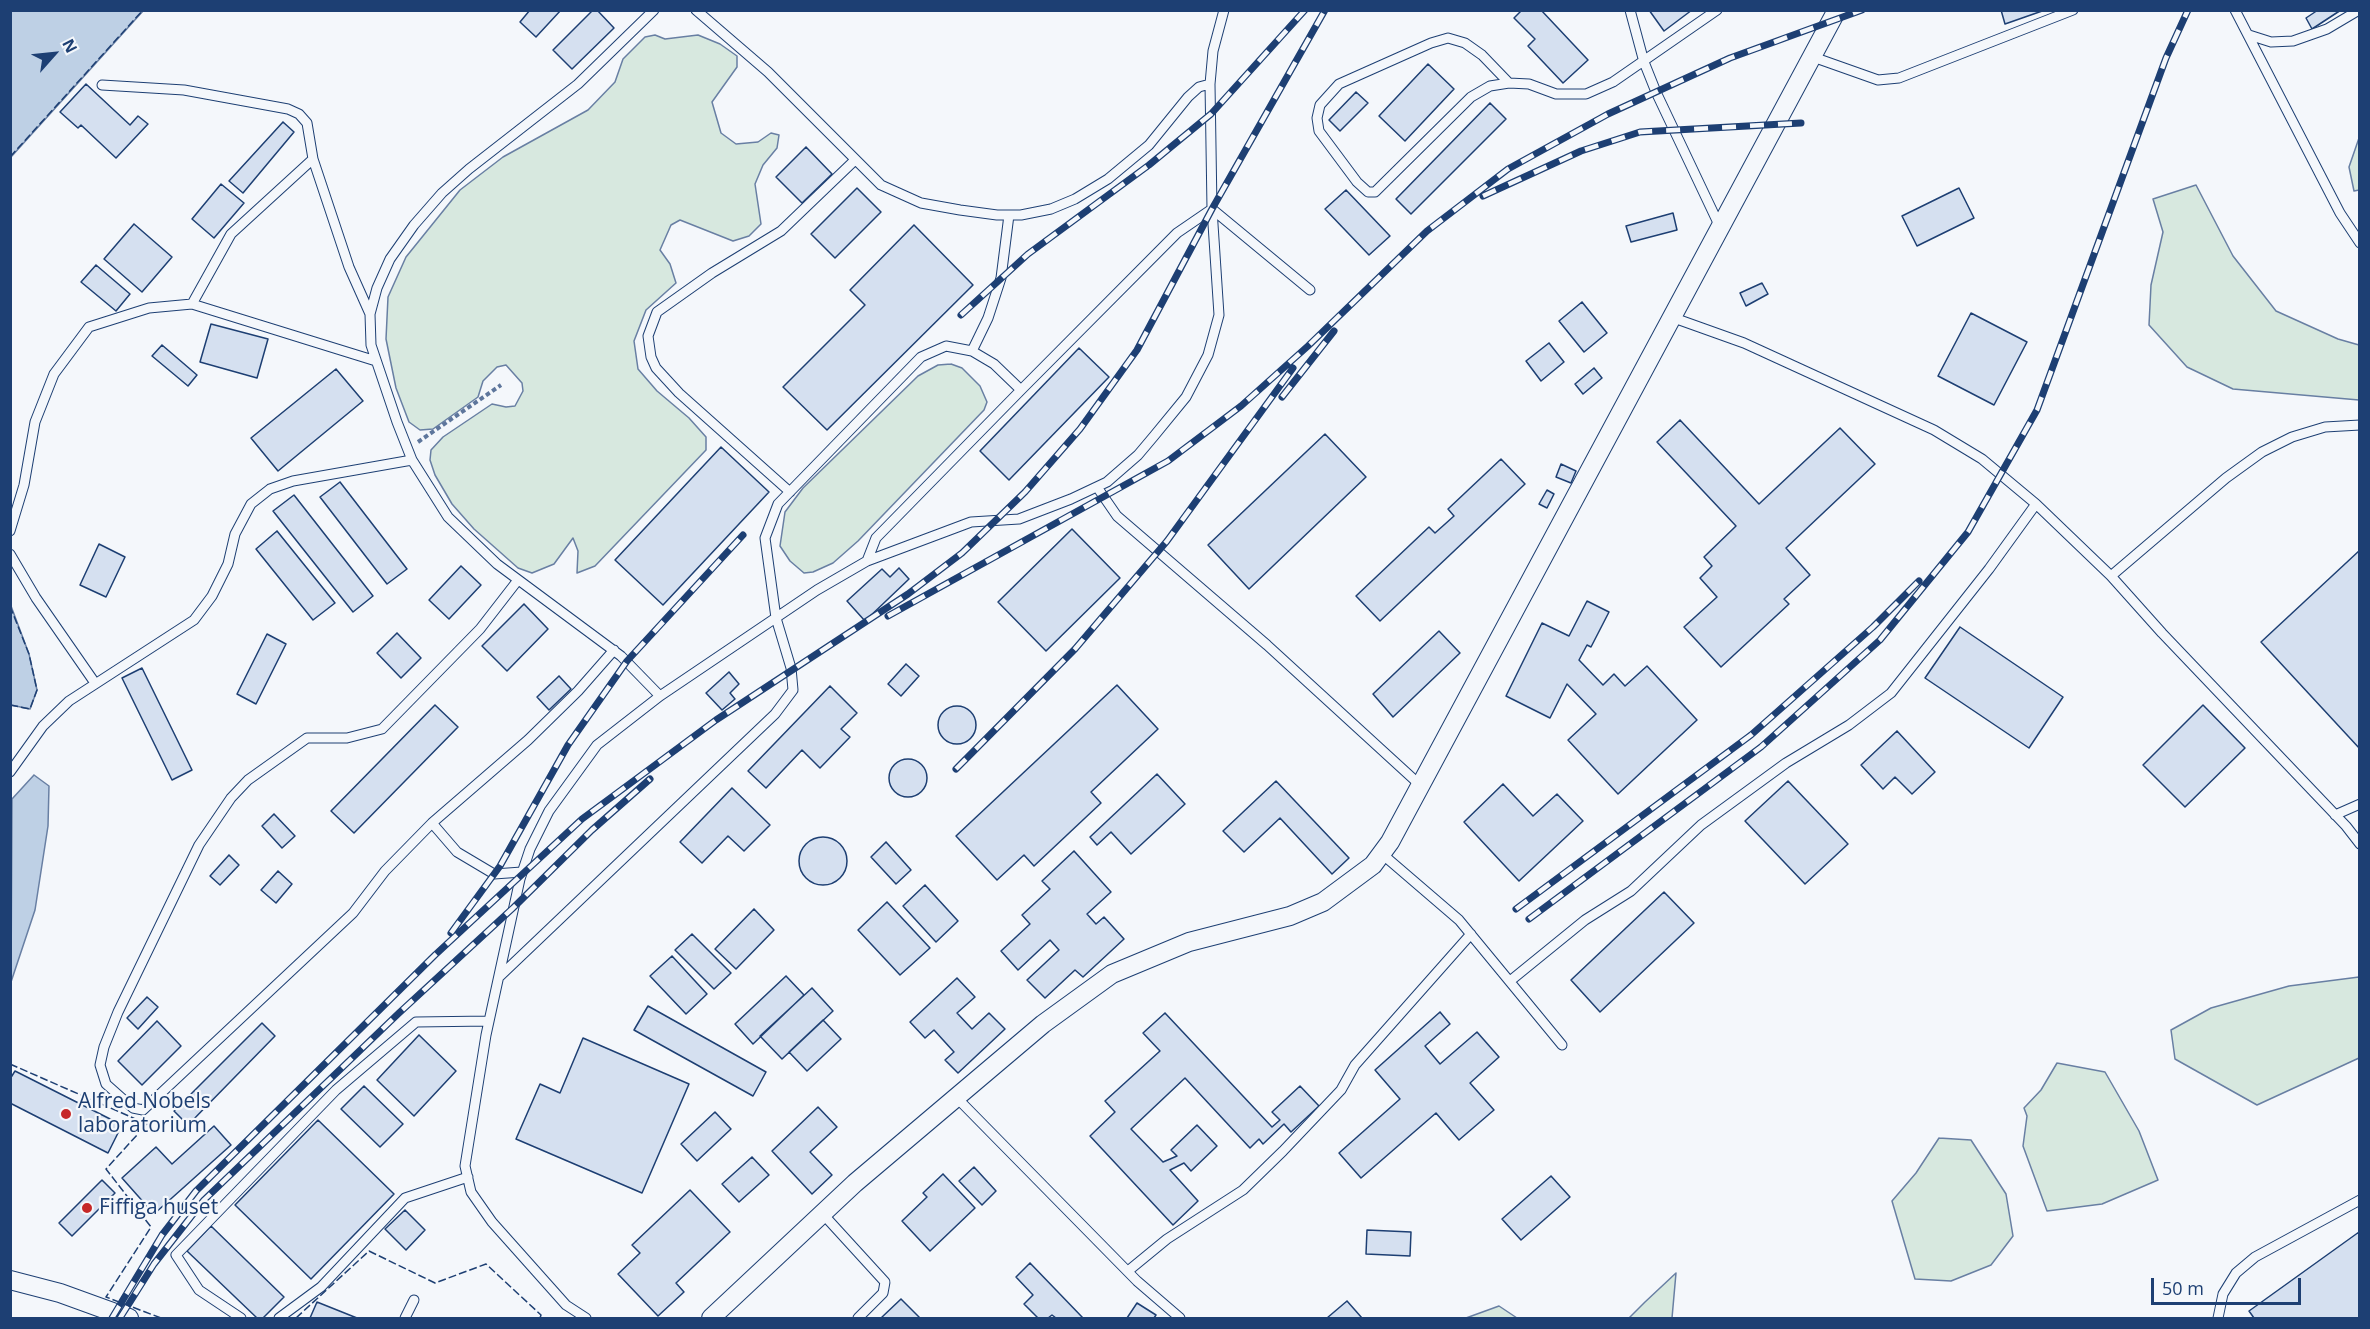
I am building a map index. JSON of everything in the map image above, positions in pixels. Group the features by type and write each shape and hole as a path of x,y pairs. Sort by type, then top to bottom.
{"street":[{"path":"711,1318 822,1213 956,1097 1043,1024 1112,974 1189,942 1290,916 1323,902 1373,865 1420,785 1674,318 1837,10"},
{"path":"12,1284 60,1293 129,1318"}],"lane":[{"path":"654,10 578,84 469,169 442,193 414,225 390,259 377,288 370,314 371,345 408,450 448,517 468,539 518,580 614,650 644,676 660,696"},
{"path":"696,10 768,72 880,185 921,203 1009,215 1051,209 1075,199 1108,179 1149,145 1188,97 1199,87 1210,84"},
{"path":"586,1318 566,1305 492,1222 471,1192 465,1166 489,1022 522,872 530,849 549,811 597,745 660,696 776,618 867,561 971,522 1018,519 1097,487 1138,455 1155,436 1186,397 1208,355 1219,315 1212,209 1210,84 1214,51 1224,10"},
{"path":"1630,10 1644,62 1672,129 1721,229"},
{"path":"1509,83 1474,49 1465,43 1448,38 1431,43 1340,84 1320,105 1317,118 1319,131 1357,182 1368,192 1375,192 1471,97 1490,86 1509,83 1529,84 1556,94 1586,94 1613,82 1717,10"},
{"path":"1813,57 1878,80 1899,78 2073,10"},
{"path":"2235,10 2279,99 2340,213 2360,243"},
{"path":"2249,35 2271,42 2293,40 2327,29 2360,10"},
{"path":"102,85 183,90 288,109 299,114 307,123 313,159 349,267 370,314"},
{"path":"192,304 231,234 313,159"},
{"path":"790,492 679,393 656,368 651,357 648,336 657,312 712,273 781,231 855,160"},
{"path":"1212,209 1310,290"},
{"path":"867,561 876,538 1177,232 1212,209"},
{"path":"972,351 988,318 1001,278 1009,215"},
{"path":"10,531 24,485 35,422 54,374 89,327 149,308 192,304 376,361"},
{"path":"1674,318 1744,343 1934,430 1982,459 2036,504 2111,576 2360,844"},
{"path":"499,977 775,714 793,690 792,668 776,618 765,538 778,504 921,357 946,346 972,351 994,364 1022,390"},
{"path":"2111,576 2226,478 2262,452 2292,437 2325,427 2360,425"},
{"path":"10,772 43,726 69,701 194,620 213,596 228,564 235,534 251,504 270,489 318,475 364,470 412,460"},
{"path":"1097,487 1117,516 1267,645 1420,785"},
{"path":"1510,981 1585,920 1631,891 1701,825 1786,762 1849,725 1891,693 1989,569 2036,504"},
{"path":"10,554 36,598 95,683"},
{"path":"518,580 480,628 382,729 347,738 307,738 248,780 231,798 199,845 118,1012 100,1065 106,1084 133,1108 143,1110 353,914 385,871 432,823 528,740 578,691 614,650"},
{"path":"2335,815 2360,804"},
{"path":"432,823 457,852 494,874 522,872"},
{"path":"1381,854 1450,912 1471,934 1562,1045"},
{"path":"1128,1271 1167,1239 1243,1190 1284,1151 1341,1090 1355,1065 1471,934"},
{"path":"241,1318 199,1290 176,1255 336,1090 416,1022 489,1022"},
{"path":"956,1097 1128,1271 1180,1318"},
{"path":"279,1318 321,1287 405,1198 468,1177"},
{"path":"2218,1318 2223,1294 2236,1273 2255,1257 2360,1200"},
{"path":"822,1213 885,1282 883,1293 858,1318"},
{"path":"405,1318 414,1300"}],"path":[{"path":"408,450 501,385"}],"shaded area":[{"path":"655,35 665,39 698,35 720,44 737,56 737,67 712,102 721,133 736,144 758,142 771,133 779,135 777,148 763,165 755,184 761,224 749,236 733,241 680,220 671,225 660,250 670,264 676,283 646,310 634,341 638,369 657,391 689,418 706,437 706,450 595,566 577,573 578,551 573,538 554,564 532,573 518,568 474,529 452,504 435,475 430,460 431,450 443,437 492,404 515,406 523,391 522,383 506,365 497,367 483,381 478,397 433,429 420,430 409,422 396,388 386,339 388,297 406,257 460,190 503,157 588,110 615,82 623,59 645,37"},
{"path":"2359,138 2359,190 2354,191 2349,167"},
{"path":"2196,185 2233,256 2276,311 2338,339 2359,345 2359,400 2233,389 2187,367 2149,325 2151,285 2163,232 2153,199"},
{"path":"951,364 962,368 980,386 987,402 984,410 858,541 833,563 813,572 804,573 790,561 780,546 785,512 803,488 918,376 938,365"},
{"path":"2359,977 2359,1058 2257,1105 2175,1059 2171,1030 2211,1008 2289,986"},
{"path":"2057,1063 2105,1072 2139,1131 2158,1180 2102,1204 2047,1211 2023,1146 2027,1116 2024,1108 2041,1090"},
{"path":"1939,1138 1971,1140 2006,1194 2013,1236 1991,1265 1951,1281 1915,1279 1892,1201 1916,1173"},
{"path":"1676,1273 1672,1318 1629,1318 1645,1302"},
{"path":"1499,1306 1517,1318 1466,1318"}],"water":[{"path":"10,11 143,11 11,157"},
{"path":"11,606 29,654 37,690 30,709 11,705"},
{"path":"34,775 49,786 48,826 35,910 11,982 12,799"}],"building":[{"path":"530,10 561,10 536,37 520,22"},
{"path":"593,10 597,10 614,28 572,69 553,50"},
{"path":"1522,10 1541,10 1588,60 1563,83 1528,46 1535,39 1514,18"},
{"path":"1649,10 1692,10 1664,31"},
{"path":"2001,10 2045,10 2005,24"},
{"path":"2318,10 2341,10 2312,29 2306,18"},
{"path":"1428,64 1454,89 1405,141 1379,116"},
{"path":"86,84 130,125 138,116 148,124 116,158 81,125 78,128 60,112"},
{"path":"1356,92 1368,103 1340,131 1329,120"},
{"path":"1490,103 1506,119 1411,214 1396,199"},
{"path":"283,122 294,132 243,193 229,181"},
{"path":"806,147 832,174 802,203 776,177"},
{"path":"221,184 244,203 214,238 192,219"},
{"path":"857,188 881,212 835,258 811,234"},
{"path":"1959,188 1974,218 1917,246 1902,216"},
{"path":"1346,190 1390,236 1369,255 1325,209"},
{"path":"1673,213 1677,230 1631,242 1626,226"},
{"path":"134,224 172,257 142,292 104,259"},
{"path":"914,225 973,285 827,430 783,387 865,305 850,290"},
{"path":"96,265 130,294 116,311 81,282"},
{"path":"1762,283 1768,294 1746,306 1740,293"},
{"path":"1582,302 1607,333 1584,352 1559,321"},
{"path":"1971,313 2027,342 1994,405 1938,376"},
{"path":"211,324 268,339 257,378 200,362"},
{"path":"1549,343 1564,362 1541,381 1526,361"},
{"path":"162,345 197,375 188,386 152,356"},
{"path":"1079,348 1109,377 1009,480 980,451"},
{"path":"1594,368 1602,378 1583,394 1575,384"},
{"path":"336,369 363,401 278,471 251,438"},
{"path":"1680,420 1759,504 1840,428 1875,464 1786,548 1810,575 1784,599 1789,604 1721,667 1684,627 1717,597 1700,578 1712,566 1704,557 1736,526 1657,442"},
{"path":"1325,434 1366,477 1249,589 1208,545"},
{"path":"721,447 769,492 663,605 615,560"},
{"path":"1501,459 1525,484 1380,621 1356,596 1429,527 1435,533 1454,516 1448,509"},
{"path":"1561,464 1576,471 1571,483 1556,477"},
{"path":"340,482 407,569 387,584 320,497"},
{"path":"1547,490 1554,494 1547,508 1539,504"},
{"path":"294,495 373,596 353,612 273,511"},
{"path":"1072,529 1120,578 1046,651 998,602"},
{"path":"277,531 335,603 313,620 256,549"},
{"path":"99,544 125,557 106,597 80,585"},
{"path":"2360,550 2360,749 2261,642"},
{"path":"461,566 481,585 449,619 429,600"},
{"path":"899,568 909,579 865,621 847,601 882,569 890,577"},
{"path":"1587,601 1609,612 1591,647 1587,645 1579,660 1603,685 1614,674 1625,686 1647,666 1697,720 1618,794 1568,740 1596,714 1567,684 1550,718 1506,696 1542,623 1569,636"},
{"path":"524,604 548,629 507,671 482,646"},
{"path":"1960,627 2063,697 2029,748 1925,678"},
{"path":"1439,631 1460,653 1393,717 1373,694"},
{"path":"397,633 421,658 401,678 377,653"},
{"path":"267,634 286,644 256,704 237,694"},
{"path":"906,664 919,676 901,696 888,684"},
{"path":"142,668 192,770 172,780 122,678"},
{"path":"729,672 739,684 730,693 735,699 722,710 706,693"},
{"path":"559,676 571,689 549,710 537,697"},
{"path":"1117,685 1158,729 1091,792 1101,803 1034,866 1024,855 997,880 956,836"},
{"path":"830,686 857,713 841,729 850,737 820,768 802,750 766,788 748,771"},
{"path":"435,705 458,727 354,833 331,811"},
{"path":"2203,705 2245,748 2185,807 2143,765"},
{"path":"957,706 971,711 976,725 971,739 957,744 943,739 938,725 943,711"},
{"path":"1897,731 1935,772 1912,794 1895,777 1883,789 1861,765"},
{"path":"908,759 922,764 927,778 922,792 908,797 894,792 889,778 894,764"},
{"path":"1157,774 1185,804 1131,854 1111,832 1097,845 1090,837"},
{"path":"1276,781 1349,858 1332,874 1280,818 1244,852 1223,831"},
{"path":"1788,781 1848,844 1805,884 1745,821"},
{"path":"1503,784 1533,816 1557,794 1583,821 1519,881 1464,822"},
{"path":"732,788 770,825 744,851 728,836 702,863 680,842"},
{"path":"274,814 295,836 282,848 262,826"},
{"path":"818,837 828,837 840,844 847,856 847,866 840,878 828,885 818,885 803,874 799,866 799,856 810,841"},
{"path":"886,842 911,870 896,884 871,857"},
{"path":"1074,851 1111,892 1087,914 1096,924 1104,917 1124,939 1083,977 1075,970 1045,998 1027,980 1059,950 1050,940 1018,970 1001,951 1030,924 1022,915 1050,889 1042,881"},
{"path":"229,855 239,865 220,885 210,876"},
{"path":"278,871 292,884 276,903 261,890"},
{"path":"925,885 958,921 936,942 903,906"},
{"path":"1664,892 1694,923 1600,1012 1571,980"},
{"path":"887,902 930,948 900,975 858,930"},
{"path":"754,909 774,930 736,969 715,949"},
{"path":"692,934 731,973 714,989 675,950"},
{"path":"672,956 707,994 686,1014 650,976"},
{"path":"786,976 804,995 753,1044 735,1024"},
{"path":"957,978 975,997 957,1013 972,1029 989,1013 1005,1029 958,1073 945,1060 954,1052 934,1030 925,1038 910,1022"},
{"path":"812,988 833,1011 782,1059 760,1036"},
{"path":"147,997 158,1007 138,1029 127,1018"},
{"path":"648,1006 766,1072 753,1096 634,1030"},
{"path":"1440,1012 1450,1024 1425,1046 1440,1064 1477,1032 1499,1057 1470,1083 1494,1110 1459,1140 1436,1113 1361,1178 1339,1153 1400,1099 1375,1070"},
{"path":"1165,1013 1272,1127 1280,1120 1272,1112 1300,1086 1319,1106 1291,1132 1284,1124 1263,1144 1259,1139 1250,1148 1185,1078 1131,1129 1163,1162 1177,1156 1171,1150 1197,1125 1217,1146 1191,1171 1184,1163 1170,1170 1198,1201 1173,1225 1090,1136 1115,1112 1105,1101 1160,1051 1143,1033"},
{"path":"823,1020 841,1039 807,1071 789,1052"},
{"path":"157,1021 181,1046 142,1085 118,1061"},
{"path":"262,1023 275,1036 188,1125 174,1111"},
{"path":"419,1035 456,1071 414,1116 377,1080"},
{"path":"583,1038 689,1084 642,1193 516,1139 540,1084 560,1093"},
{"name":"Alfred Nobels laboratorium","path":"15,1071 122,1125 108,1153 10,1103 10,1079"},
{"path":"364,1086 403,1124 380,1147 341,1109"},
{"path":"818,1107 837,1127 810,1152 832,1175 812,1194 772,1151"},
{"path":"715,1112 731,1129 697,1161 681,1144"},
{"path":"318,1120 394,1194 311,1279 235,1205"},
{"path":"214,1126 231,1145 154,1214 122,1178 156,1147 172,1164"},
{"path":"752,1157 769,1175 739,1202 722,1184"},
{"path":"974,1167 996,1191 982,1205 959,1181"},
{"path":"943,1174 975,1208 930,1251 902,1221 927,1197 923,1193"},
{"path":"1551,1176 1570,1197 1521,1240 1502,1219"},
{"name":"Fiffiga huset","path":"102,1180 115,1193 72,1236 59,1223"},
{"path":"690,1190 730,1232 676,1283 684,1292 658,1316 618,1274 640,1253 632,1245"},
{"path":"405,1210 425,1230 406,1250 385,1229"},
{"path":"211,1226 284,1297 263,1318 257,1318 187,1251"},
{"path":"1367,1230 1411,1232 1410,1256 1366,1254"},
{"path":"2359,1232 2360,1318 2254,1318 2249,1311"},
{"path":"1030,1263 1083,1318 1056,1318 1052,1315 1048,1318 1038,1318 1024,1304 1033,1295 1016,1277"},
{"path":"901,1299 920,1318 881,1318"},
{"path":"1347,1301 1362,1318 1327,1318"},
{"path":"317,1302 357,1318 310,1318"},
{"path":"1137,1303 1156,1315 1154,1318 1127,1318"}],"railway":[{"path":"961,315 1028,254 1149,165 1211,114 1305,10"},
{"path":"112,1318 162,1235 196,1191 435,955 582,819 716,720 908,594 962,553 1025,492 1080,429 1137,350 1212,209 1325,10"},
{"path":"888,616 1168,461 1241,406 1308,346 1427,231 1508,169 1608,114 1730,58 1862,10"},
{"path":"1529,919 1761,747 1880,640 1968,532 2037,410 2166,58 2188,10"},
{"path":"1483,196 1581,151 1640,132 1801,123"},
{"path":"1282,397 1334,331"},
{"path":"956,769 1075,649 1167,541 1293,368"},
{"path":"451,933 500,866 568,745 627,661 743,535"},
{"path":"1516,909 1751,735 1873,627 1919,581"},
{"path":"120,1318 154,1264 204,1200 399,1013 513,908 592,830 650,779"}],"fence":[{"path":"10,157 143,10"},
{"path":"10,606 29,654 37,690 30,709 10,705"},
{"path":"10,1064 147,1124 106,1169 151,1227 106,1297 161,1318"},
{"path":"296,1318 369,1251 435,1283 486,1264 541,1315 540,1318"}],"place":[{"name":"Alfred Nobels laboratorium","path":"66,1114"},
{"name":"Fiffiga huset","path":"87,1208"}]}
